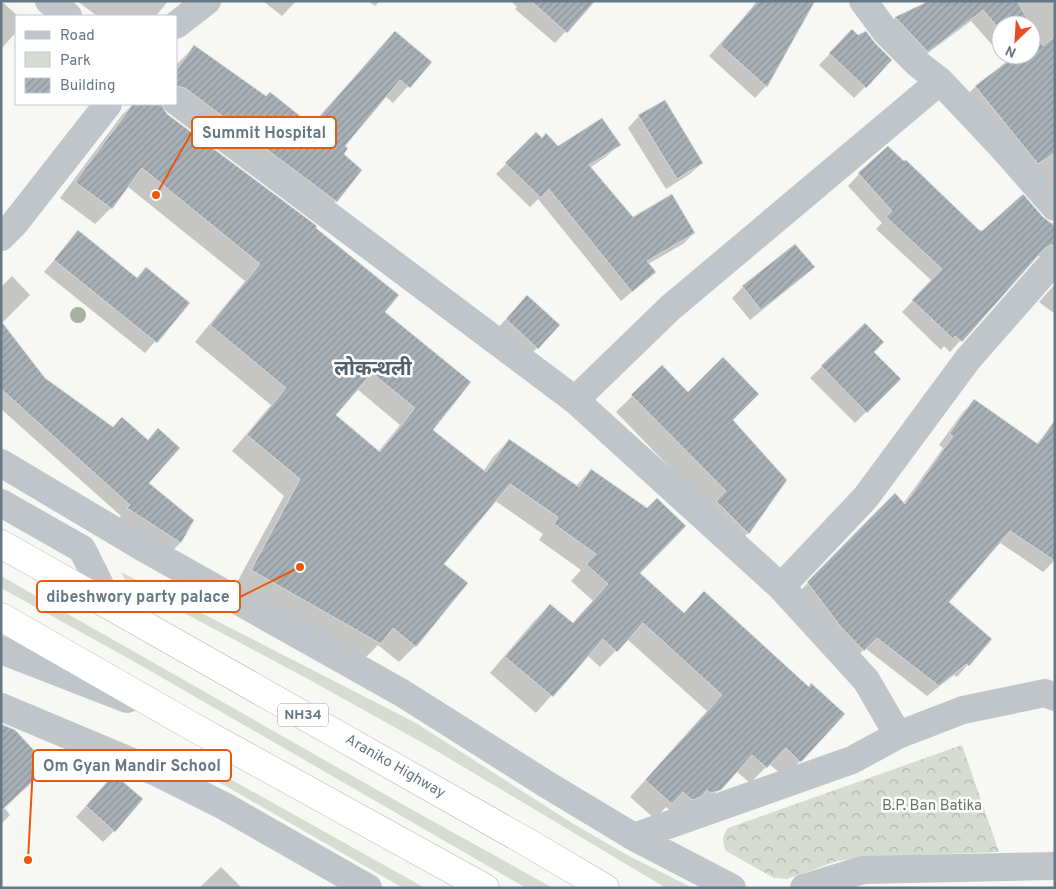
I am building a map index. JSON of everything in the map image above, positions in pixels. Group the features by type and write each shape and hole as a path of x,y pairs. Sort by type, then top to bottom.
{"highway":[{"name":"Araniko Highway","path":"1,544 605,888"},
{"path":"1,617 195,728 485,888"}],"street":[{"path":"49,1 67,15"},
{"path":"178,23 207,1"},
{"path":"863,1 886,32 918,64 940,82 1003,148 1055,207"},
{"path":"575,400 670,308 940,82"},
{"path":"178,102 575,400 781,587 866,680 898,735"},
{"path":"1,236 14,224 107,105"},
{"path":"781,587 866,497 968,359 1055,260"},
{"path":"1,463 142,547 402,693 634,837 732,888"},
{"path":"1,503 82,549 110,605"},
{"path":"1,650 118,695 195,728"},
{"path":"634,837 852,760 898,735 963,710 1045,693 1055,697"},
{"path":"1,707 156,772 224,806 368,888"},
{"path":"804,888 863,870 1055,866"}],"green space":[{"path":"121,572 416,723 572,823 627,855 693,888 666,888 430,747 308,679 126,582"},
{"path":"1,576 553,888 526,888 135,662 1,588"},
{"name":"B.P. Ban Batika","path":"962,745 999,852 864,857 837,861 787,879 774,878 726,851 723,839 728,828"},
{"path":"198,761 425,888 403,888 196,769"}],"building":[{"path":"531,1 595,1 567,33"},
{"path":"758,1 815,1 767,87 720,45"},
{"path":"929,1 1017,1 1025,15 991,15 991,19 983,10 928,52 895,17"},
{"path":"852,29 858,35 866,31 892,60 866,88 829,53"},
{"path":"395,31 432,62 410,88 400,80 345,146 348,148 344,154 362,170 337,202 185,88 178,86 178,68 194,45 266,96 270,92 309,123 312,119 315,122"},
{"path":"1055,36 1055,153 1038,164 975,86 1003,65 1041,65 1041,42 1043,46"},
{"path":"665,100 703,163 677,179 638,115"},
{"path":"132,105 162,105 167,114 317,226 316,228 399,295 385,312 471,382 433,430 486,472 509,439 579,487 591,469 647,508 657,498 686,526 640,573 684,613 704,591 809,687 811,683 845,714 802,761 800,762 786,748 767,768 752,755 721,790 711,793 707,790 701,797 692,800 683,792 672,804 645,780 722,695 643,623 617,652 603,639 553,697 505,657 550,604 573,623 608,584 586,564 596,554 554,524 558,517 510,484 444,564 468,583 416,647 393,628 381,644 251,570 300,479 247,435 286,388 210,325 260,264 142,168 112,209 75,182","holes":["372,373 415,408 380,452 336,415"]},
{"path":"602,118 621,145 589,165 633,217 672,194 695,233 647,261 656,272 632,292 549,189 541,198 505,163 536,132 542,138 546,133 558,146"},
{"path":"888,146 904,161 906,160 979,230 982,231 1023,194 1043,217 1055,226 1055,245 1050,245 1043,250 962,342 955,336 953,339 912,300 942,269 886,217 892,211 858,173"},
{"path":"78,230 137,278 146,267 190,303 157,343 54,260"},
{"path":"795,244 815,267 761,310 742,286"},
{"path":"527,295 560,325 538,349 506,319"},
{"path":"1,321 45,378 113,427 122,417 148,440 158,428 180,448 149,483 194,520 181,543 127,508 130,505 1,389"},
{"path":"865,323 884,342 874,352 901,379 867,413 821,366"},
{"path":"723,357 759,394 733,420 787,480 749,534 716,501 726,491 631,395 662,365 688,392"},
{"path":"974,399 1038,444 1055,420 1055,561 1010,531 949,602 992,639 969,666 966,664 939,686 877,638 864,651 841,627 807,582 895,493 905,504 953,436 949,434"},
{"path":"1,724 15,730 49,766 1,811"},
{"path":"114,774 143,799 115,832 86,806"}],"place":[{"name":"Summit Hospital","path":"156,195"},
{"name":"dibeshwory party palace","path":"300,567"},
{"name":"Om Gyan Mandir School","path":"28,860"}],"district":[{"name":"लोकन्थली","path":"373,370"}]}
